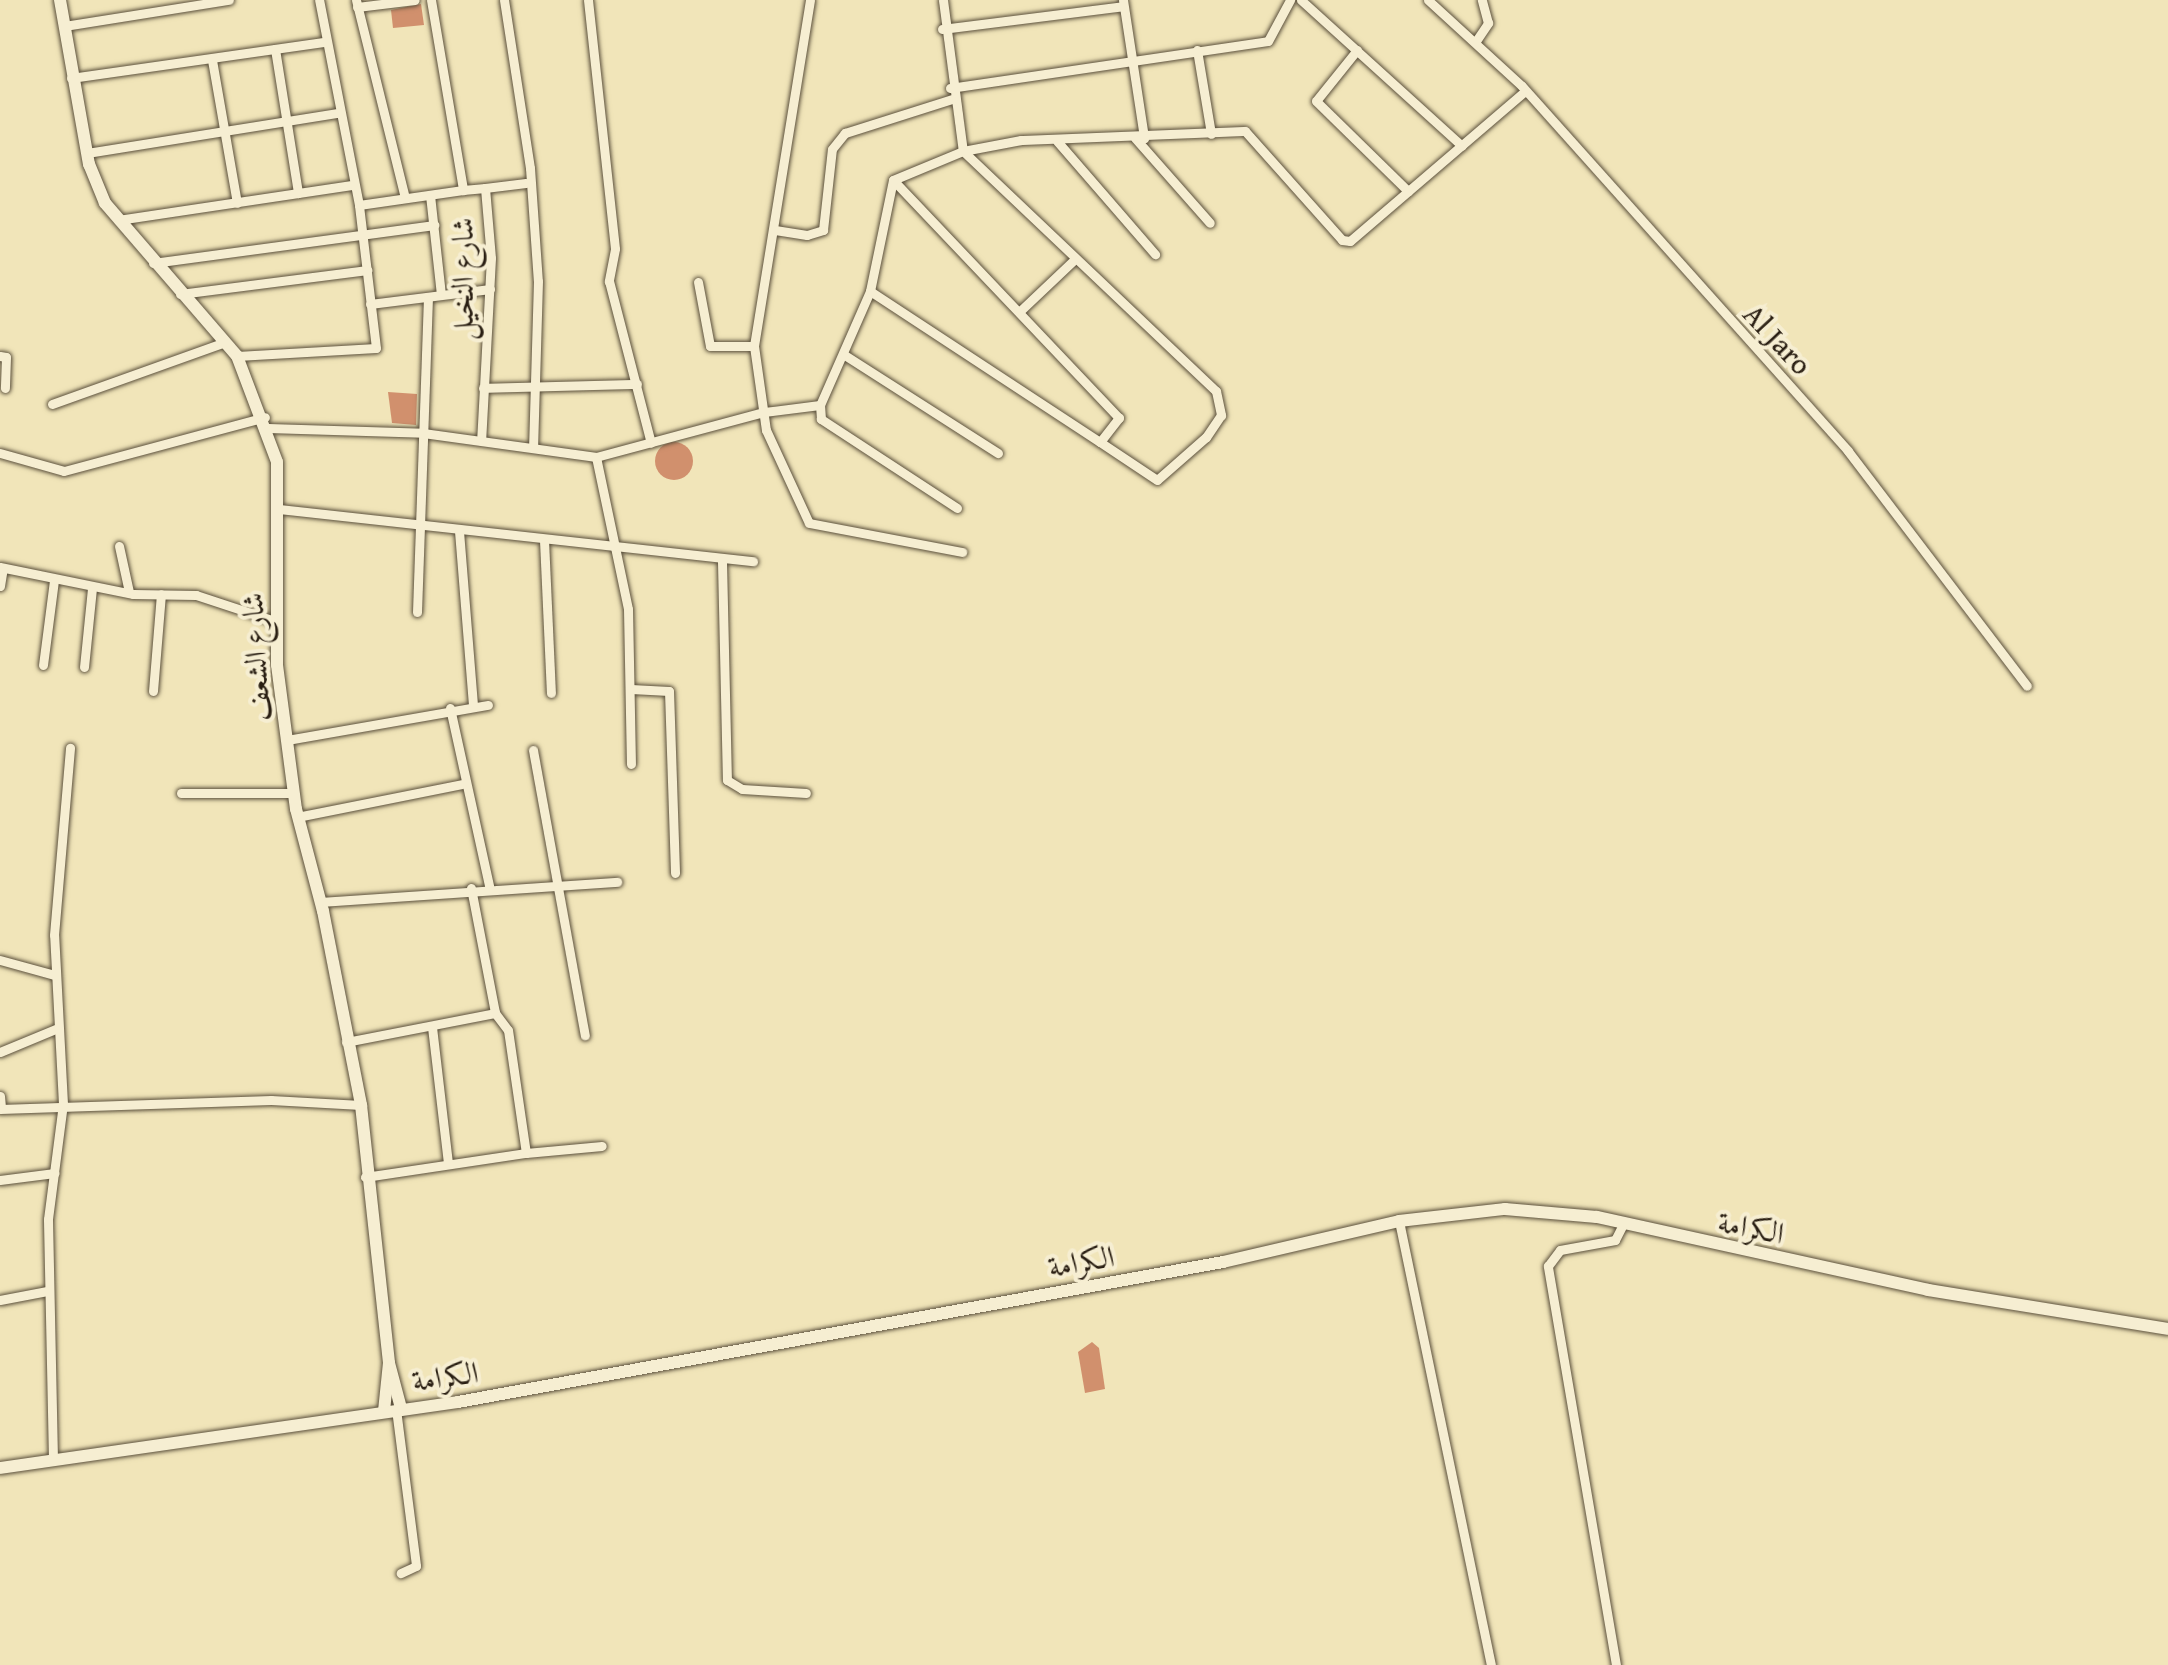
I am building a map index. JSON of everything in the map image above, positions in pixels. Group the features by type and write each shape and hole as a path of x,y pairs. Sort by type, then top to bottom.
{"main road":[{"name":"شارع الشعف","path":"60,0 71,78 87,153 105,203 153,263 237,356 266,422 279,509 275,621 293,793 321,902 346,1042 361,1105 365,1177 394,1409"},
{"name":"الكرامة","path":"0,1468 394,1409 1214,1263 1399,1221 1505,1209 1623,1224 1928,1290 2168,1329"}],"street":[{"path":"64,26 229,0"},
{"path":"237,356 376,348 359,205 323,42 319,0"},
{"path":"405,198 357,3 415,0"},
{"name":"شارع النخيل","path":"431,0 463,190 485,188 490,289 481,441"},
{"path":"504,0 530,168 526,183 538,281 533,448"},
{"path":"588,0 615,249 609,281 651,443"},
{"path":"810,0 754,346 764,412 809,523 962,552"},
{"path":"870,291 1157,480 1206,437 1221,415 1216,391 963,151 942,29 943,0"},
{"path":"950,88 1131,58 1268,41 1290,0"},
{"path":"1301,0 1462,146"},
{"name":"Al Jaro","path":"1428,0 1476,41 1525,91 1848,451 2027,686"},
{"path":"1476,41 1488,23 1482,0"},
{"path":"942,29 1123,3 1140,138 1210,223"},
{"path":"71,78 323,42"},
{"path":"275,49 298,193"},
{"path":"1197,50 1211,134"},
{"path":"1357,50 1316,101 1408,191"},
{"path":"212,60 237,203"},
{"path":"893,180 963,151 1021,140 1140,138 1245,131 1342,240 1350,241 1525,91"},
{"path":"775,230 807,235 823,230 832,149 845,133 952,99"},
{"path":"87,153 289,124 338,113"},
{"path":"1057,141 1155,254"},
{"path":"893,180 870,291 820,405 821,419 957,508"},
{"path":"893,180 1119,418 1100,442"},
{"path":"485,188 526,183"},
{"path":"118,220 353,185"},
{"path":"359,205 463,190"},
{"path":"430,195 441,294"},
{"path":"153,263 434,225"},
{"path":"1019,312 1075,259"},
{"path":"180,294 367,270"},
{"path":"698,282 710,346 754,346"},
{"path":"370,304 490,289"},
{"path":"417,612 416,526 428,297"},
{"path":"52,404 225,342"},
{"path":"843,354 998,453"},
{"path":"0,356 6,357 5,388"},
{"path":"483,388 637,384"},
{"path":"0,453 64,471 266,422 423,433 596,457 764,412 820,405"},
{"path":"596,457 618,547 631,689 631,764"},
{"path":"279,509 618,547 722,562 753,561"},
{"path":"459,531 473,705"},
{"path":"544,540 551,693"},
{"path":"119,546 129,592"},
{"path":"722,562 727,780 742,789 806,793"},
{"path":"0,586 1,567 92,588 196,595 275,621"},
{"path":"43,665 54,580"},
{"path":"84,667 92,588"},
{"path":"153,691 161,594"},
{"path":"631,689 669,691 675,873"},
{"path":"287,740 450,708 488,705"},
{"path":"450,708 462,784 489,886"},
{"path":"53,1459 47,1291 63,1104 55,975 70,748"},
{"path":"533,750 562,885 585,1035"},
{"path":"297,817 462,784"},
{"path":"181,793 293,793"},
{"path":"321,902 489,886 617,882"},
{"path":"471,888 495,1013 508,1030 526,1153"},
{"path":"0,960 55,975"},
{"path":"346,1042 495,1013"},
{"path":"432,1027 448,1164"},
{"path":"0,1052 58,1028"},
{"path":"0,1096 0,1108 271,1100 361,1105"},
{"path":"365,1177 526,1153 602,1146"},
{"path":"0,1180 55,1173"},
{"path":"1399,1221 1491,1665"},
{"path":"1616,1665 1548,1266 1560,1250 1615,1240 1623,1224"},
{"path":"0,1300 47,1291"},
{"path":"394,1409 416,1566 401,1573"}],"building":[{"path":"421,4 424,25 393,28 391,10"},
{"path":"388,392 417,394 416,425 392,423"},
{"path":"674,442 687,448 693,461 687,474 674,480 661,474 655,461 661,448"},
{"path":"1092,1342 1099,1348 1105,1389 1085,1393 1078,1352"}]}
